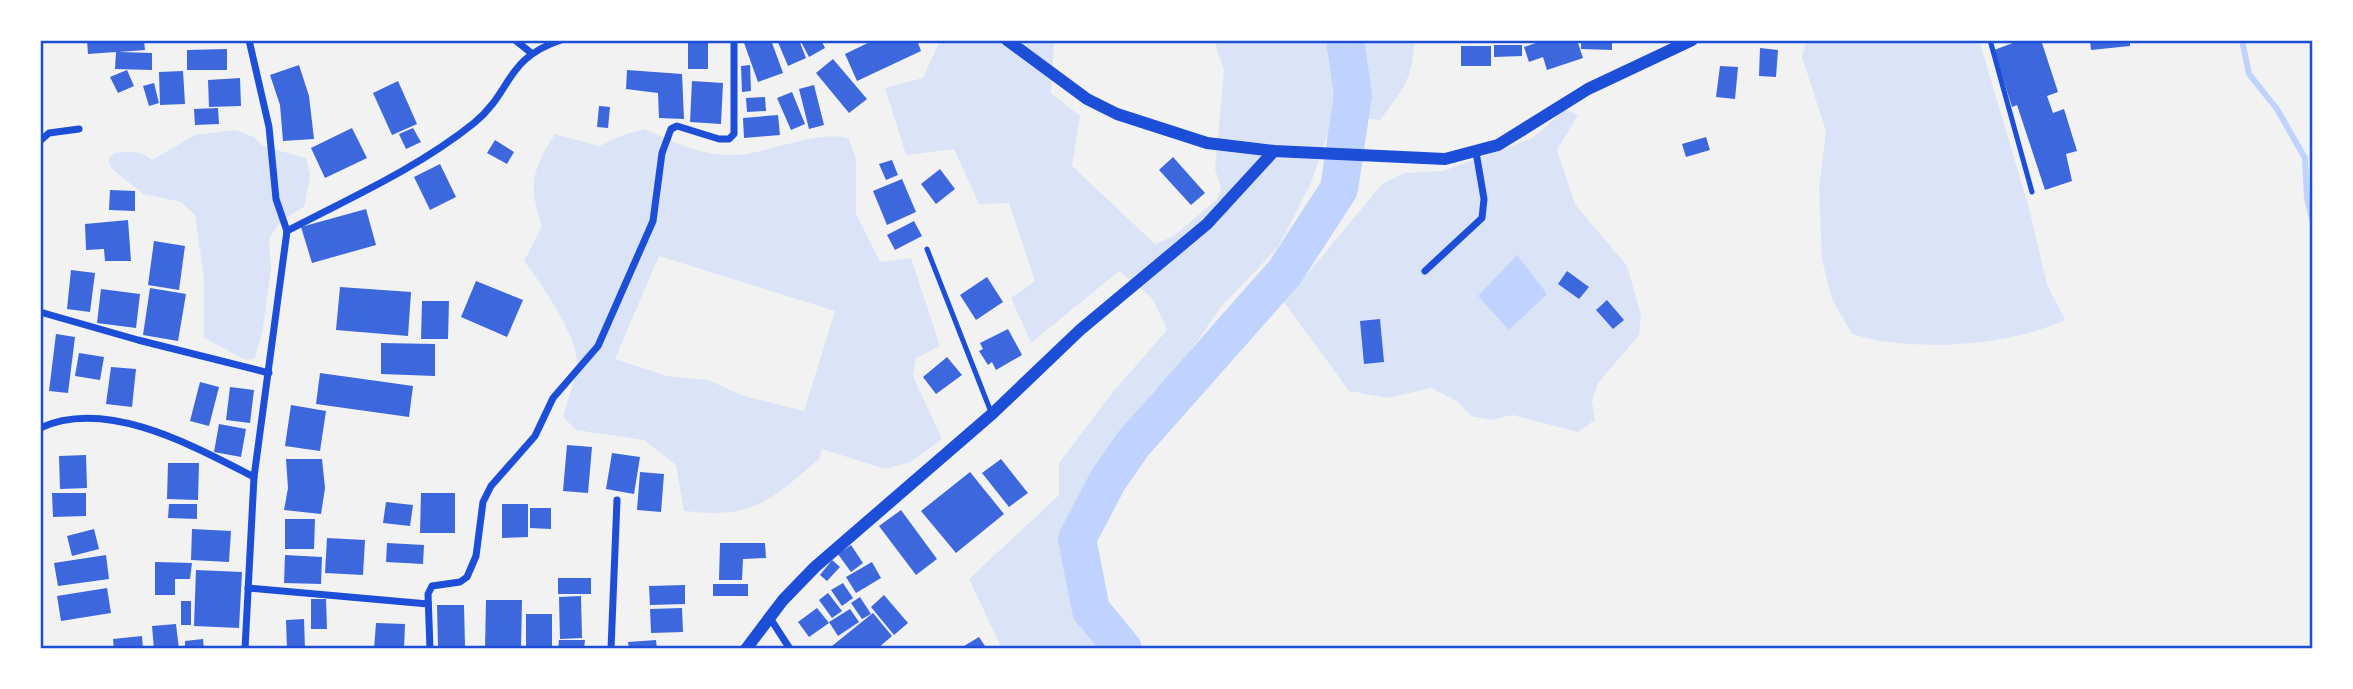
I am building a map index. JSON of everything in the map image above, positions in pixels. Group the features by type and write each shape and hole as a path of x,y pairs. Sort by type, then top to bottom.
{"street":[{"path":"245,649 254,477 287,231 276,199 269,127 248,40"},
{"path":"515,40 530,52"},
{"path":"287,231 392,176 475,122 530,52 561,40"},
{"path":"430,649 428,594 432,586 460,582 472,568 483,502 491,486 535,436 552,398 598,346 653,221 662,153 671,130 677,126 719,139 729,139 734,134 734,40"},
{"path":"1007,40 1087,99 1117,114 1207,143 1274,151 1405,159 1445,159 1498,145 1588,89 1692,40"},
{"path":"40,141 49,133 79,129"},
{"path":"746,649 770,618 835,548 992,414 1080,330 1207,223 1274,151"},
{"path":"1425,271 1482,218 1485,199 1476,152"},
{"path":"40,312 138,341 269,373"},
{"path":"40,428 78,421 128,422 162,432 254,477"},
{"path":"611,649 617,500"},
{"path":"248,588 428,604"},
{"path":"770,618 790,649"}],"lane":[{"path":"1990,40 2032,192"},
{"path":"928,249 992,414"}],"shaded area":[{"path":"940,40 1054,40 1051,93 1080,116 1072,166 1155,244 1174,236 1217,199 1221,188 1215,169 1224,70 1214,40 1414,40 1409,74 1395,101 1380,120 1334,115 1311,183 1278,247 1221,307 1184,360 1151,394 1072,529 1073,589 1092,624 1099,649 1002,649 969,579 1059,495 1059,463 1112,393 1167,330 1153,299 1119,271 1031,343 1011,298 1035,281 1009,203 979,204 954,149 906,155 885,88 923,78"},
{"path":"1806,40 1979,40 2029,208 2047,285 2065,320 2017,336 1960,344 1902,343 1852,334 1832,299 1822,260 1819,189 1826,131 1802,57"},
{"path":"1565,109 1578,115 1557,150 1575,204 1627,266 1641,315 1639,335 1598,383 1592,401 1595,420 1578,432 1512,415 1491,420 1471,416 1457,401 1431,388 1388,398 1349,391 1284,302 1382,184 1404,173 1443,171 1533,138"},
{"path":"644,129 676,143 720,155 746,154 824,137 849,139 856,159 856,214 880,262 911,258 940,346 916,358 913,376 942,439 911,462 885,469 822,449 819,459 759,504 728,512 708,513 684,511 676,465 644,440 576,430 563,417 577,365 572,340 558,311 524,261 542,226 535,200 535,178 541,158 555,134 599,146","holes":["659,256 835,311 804,411 744,396 708,380 667,376 615,359"]},
{"path":"235,130 254,137 262,146 306,158 310,177 304,207 282,220 269,238 271,268 263,328 255,358 246,360 204,338 204,279 195,215 181,202 143,194 112,169 108,160 114,153 129,152 143,154 152,160 195,135"}],"water":[{"path":"1517,255 1547,294 1509,330 1478,296"}],"building":[{"path":"87,40 144,40 145,50 119,52 152,53 152,70 115,69 116,52 88,54"},
{"path":"688,40 708,40 708,69 688,69"},
{"path":"743,40 771,40 783,73 758,82"},
{"path":"777,40 799,40 806,58 788,66"},
{"path":"800,40 821,40 825,48 809,57"},
{"path":"874,40 917,40 921,51 857,81 845,54"},
{"path":"1545,40 1577,40 1583,58 1547,70 1543,57 1529,62 1524,47"},
{"path":"1581,40 1612,40 1612,50 1581,49"},
{"path":"2012,40 2041,40 2058,92 2047,96 2053,113 2064,109 2077,151 2066,154 2072,181 2045,190 2017,105 2012,107 1994,50 2013,43"},
{"path":"2090,40 2130,40 2130,46 2091,50"},
{"path":"1494,45 1522,45 1522,56 1494,57"},
{"path":"1461,46 1491,46 1491,66 1461,66"},
{"path":"1760,48 1778,50 1776,77 1759,76"},
{"path":"227,49 227,70 187,70 187,50"},
{"path":"833,59 867,99 849,113 816,73"},
{"path":"299,65 309,96 314,139 283,141 280,105 270,75"},
{"path":"750,65 751,91 742,92 741,66"},
{"path":"1720,66 1738,67 1735,99 1716,97"},
{"path":"127,70 134,86 118,93 110,77"},
{"path":"627,70 682,74 684,119 659,118 658,93 626,89"},
{"path":"183,71 185,104 160,105 159,72"},
{"path":"240,78 241,106 209,107 208,80"},
{"path":"398,81 417,124 392,135 373,93"},
{"path":"692,81 723,83 721,124 690,122"},
{"path":"154,83 159,103 149,106 143,86"},
{"path":"814,85 824,125 809,129 799,89"},
{"path":"792,92 805,124 791,130 777,98"},
{"path":"765,97 766,111 747,112 746,98"},
{"path":"599,106 610,107 608,128 597,127"},
{"path":"218,108 219,124 195,125 194,109"},
{"path":"778,115 780,135 744,138 743,118"},
{"path":"352,128 367,158 325,178 311,148"},
{"path":"413,128 421,142 406,149 399,134"},
{"path":"1706,137 1710,150 1686,157 1682,144"},
{"path":"495,140 514,152 507,164 487,153"},
{"path":"1173,157 1205,193 1191,205 1159,170"},
{"path":"892,160 898,175 886,180 879,164"},
{"path":"440,164 456,197 430,210 414,177"},
{"path":"940,169 955,189 936,204 921,184"},
{"path":"902,179 916,212 887,225 873,191"},
{"path":"110,190 135,191 135,211 109,210"},
{"path":"366,209 376,245 312,263 301,227"},
{"path":"128,220 131,261 105,261 104,249 86,250 85,224"},
{"path":"914,221 922,236 895,250 887,235"},
{"path":"154,241 185,246 179,290 148,285"},
{"path":"71,270 95,273 90,312 67,309"},
{"path":"1567,271 1589,287 1579,299 1558,284"},
{"path":"987,277 1003,302 976,320 960,295"},
{"path":"476,281 523,300 507,337 461,317"},
{"path":"340,287 411,292 408,336 336,330"},
{"path":"150,288 186,294 178,341 143,335"},
{"path":"101,289 140,294 136,328 97,323"},
{"path":"1607,300 1624,320 1613,329 1596,310"},
{"path":"422,301 449,301 448,339 421,339"},
{"path":"1380,319 1384,362 1364,364 1360,321"},
{"path":"1008,329 1022,355 996,370 992,362 988,365 979,351 983,349 980,343"},
{"path":"56,334 75,337 68,393 49,391"},
{"path":"381,343 435,344 435,376 381,374"},
{"path":"79,353 104,357 100,380 75,376"},
{"path":"947,357 962,375 936,394 923,377"},
{"path":"111,367 136,369 132,407 106,404"},
{"path":"320,373 413,386 409,417 316,404"},
{"path":"200,382 219,387 209,426 190,421"},
{"path":"230,387 254,390 250,423 226,420"},
{"path":"291,405 326,411 320,451 285,446"},
{"path":"219,424 246,429 241,457 214,452"},
{"path":"567,445 592,447 588,493 563,491"},
{"path":"612,453 640,457 634,494 606,489"},
{"path":"86,455 87,488 60,489 59,456"},
{"path":"286,459 322,459 325,488 321,514 284,510 288,488"},
{"path":"1001,459 1028,493 1009,507 982,473"},
{"path":"168,463 199,463 198,500 167,499"},
{"path":"640,472 664,474 661,512 637,510"},
{"path":"970,472 1004,514 956,553 921,511"},
{"path":"52,493 86,493 86,516 53,517"},
{"path":"421,493 455,493 455,533 420,533"},
{"path":"386,502 413,505 410,526 383,523"},
{"path":"169,504 197,504 197,519 168,518"},
{"path":"502,504 528,504 528,537 502,538"},
{"path":"530,508 551,508 551,529 530,528"},
{"path":"901,510 937,559 916,575 879,526"},
{"path":"285,519 315,519 314,549 285,549"},
{"path":"94,529 99,549 72,556 67,536"},
{"path":"192,529 231,531 229,562 191,560"},
{"path":"327,538 365,540 363,575 325,573"},
{"path":"387,543 424,545 423,564 386,562"},
{"path":"720,543 765,543 766,558 743,559 742,580 719,580"},
{"path":"851,545 863,563 851,572 838,554"},
{"path":"106,555 109,579 58,586 54,563"},
{"path":"285,555 322,557 321,584 284,583"},
{"path":"832,560 840,567 827,581 820,575"},
{"path":"155,562 192,563 190,579 175,579 175,595 155,595"},
{"path":"872,562 881,578 856,593 846,577"},
{"path":"196,570 242,572 239,628 194,626"},
{"path":"558,578 591,578 591,594 558,594"},
{"path":"843,583 853,598 842,606 831,590"},
{"path":"713,584 748,584 748,596 713,596"},
{"path":"685,585 685,604 650,605 649,586"},
{"path":"107,588 111,613 61,621 57,596"},
{"path":"828,593 842,611 832,618 819,600"},
{"path":"884,595 908,623 894,635 871,607"},
{"path":"581,596 582,638 560,639 559,597"},
{"path":"860,597 871,614 862,619 851,603"},
{"path":"311,599 326,599 327,629 311,629"},
{"path":"486,600 522,600 521,649 485,649"},
{"path":"181,601 191,601 191,625 181,625"},
{"path":"437,605 464,605 465,646 438,646"},
{"path":"682,608 683,632 651,633 650,609"},
{"path":"817,608 829,623 809,637 798,622"},
{"path":"850,609 859,622 838,636 829,622"},
{"path":"873,613 892,636 877,649 835,649 832,646"},
{"path":"526,614 552,614 552,649 526,649"},
{"path":"304,619 305,649 287,649 286,620"},
{"path":"376,623 405,624 404,649 374,649"},
{"path":"176,624 179,649 154,649 152,626"},
{"path":"142,636 143,649 114,649 113,639"},
{"path":"979,637 987,649 959,649"},
{"path":"203,639 204,649 185,649 185,641"},
{"path":"559,640 585,640 584,649 558,649"},
{"path":"656,640 657,649 629,649 628,642"}],"waterway":[{"path":"1123,649 1091,610 1077,539 1108,480 1133,444 1285,272 1339,189 1353,95 1345,40"},
{"path":"2242,40 2249,74 2277,109 2305,158 2307,198 2313,223"}]}
